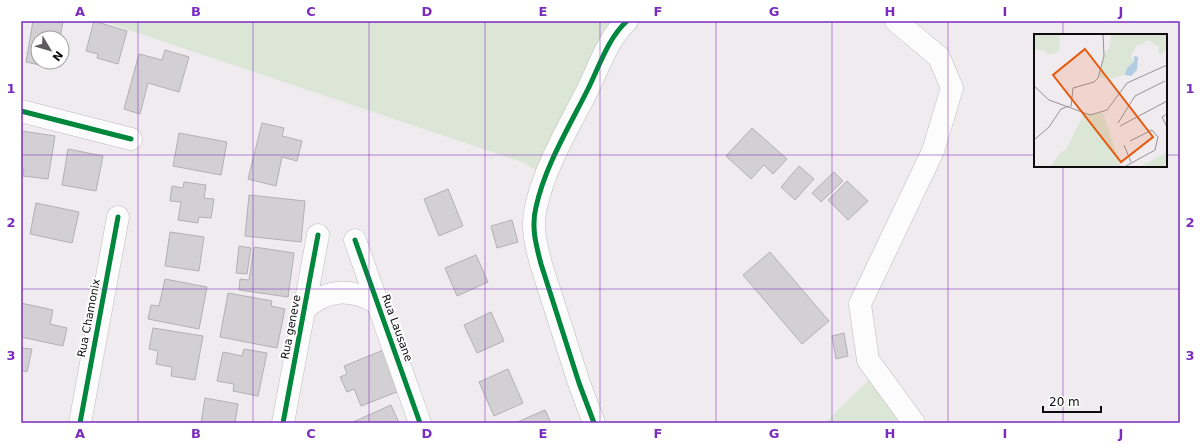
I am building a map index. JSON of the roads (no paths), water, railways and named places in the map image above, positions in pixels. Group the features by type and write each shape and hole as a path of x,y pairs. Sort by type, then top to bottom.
{"street":[{"path":"594,423 579,383 536,246 533,226 536,207 551,164 608,48 620,28 627,21"},
{"path":"896,21 939,57 952,88 933,151 860,304 868,360 914,423"},
{"path":"21,110 131,139"},
{"name":"Rua Chamonix","path":"80,423 118,217"},
{"name":"Rua geneve","path":"283,423 318,235"},
{"name":"Rua Lausane","path":"355,240 420,423"},
{"path":"304,309 315,300 327,294 339,292 363,296 376,302"}]}
